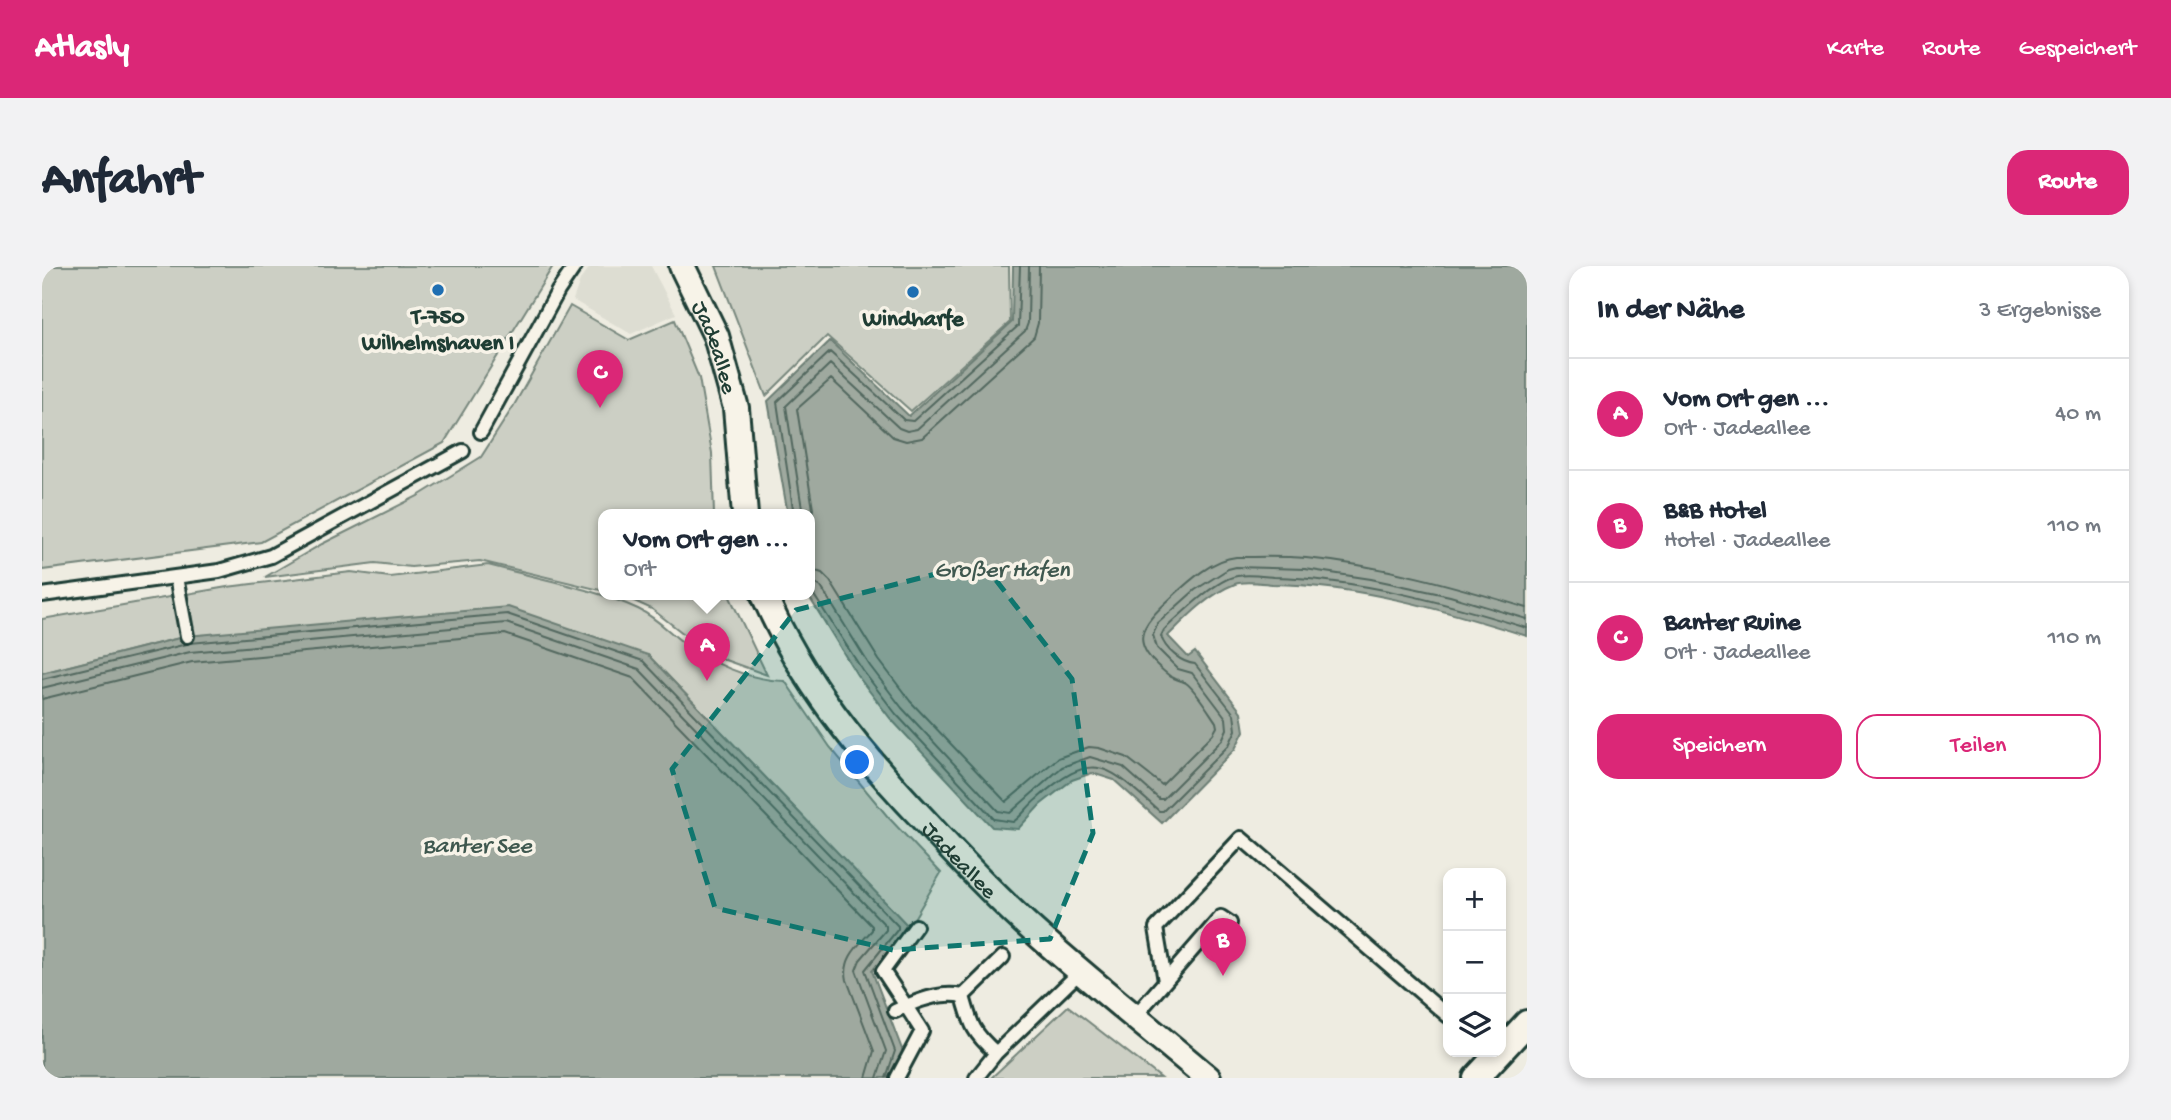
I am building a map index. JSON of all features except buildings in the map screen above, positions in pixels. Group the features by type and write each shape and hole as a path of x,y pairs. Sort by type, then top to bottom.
{"street":[{"name":"Jadeallee","path":"682,266 716,336 736,408 744,509"},
{"name":"Jadeallee","path":"766,600 784,637 811,682 883,778 972,872 1025,923 1208,1078"},
{"path":"1506,1043 1527,1023"},
{"path":"1476,1078 1492,1057"}],"lane":[{"path":"481,432 558,291 575,266"},
{"path":"42,595 219,572 271,556 463,451"},
{"path":"176,577 187,636"},
{"path":"1165,981 1156,928 1241,838 1443,1012"},
{"path":"1135,1016 1221,916 1230,923"},
{"path":"897,1078 922,1031 900,1008 883,971 916,926"},
{"path":"963,996 1003,957"},
{"path":"975,1078 996,1053 1081,971"},
{"path":"900,1008 923,998 950,994 963,996"},
{"path":"963,996 971,1027 996,1053"}],"highlighted area":[{"path":"982,562 1072,679 1093,833 1050,939 893,950 715,908 672,769 796,610"}],"shaded area":[{"path":"42,266 553,266 444,443 261,542 42,570"},
{"path":"591,266 651,266 676,314 631,334 573,300 580,280"},
{"path":"716,266 1009,266 1010,322 911,411 827,336 766,396"},
{"path":"570,306 629,340 675,320 699,378 712,453 714,509 598,509 598,590 480,561 411,567 375,563 265,577 322,544 418,496 481,457 513,407"},
{"path":"488,565 583,589 598,594 598,600 615,600 638,609 692,649 730,669 743,674 785,681 830,747 888,817 941,873 909,927 648,655 187,636 42,673 42,619 227,587 351,572 390,577"},
{"path":"632,600 731,600 767,675 711,655 652,609"},
{"path":"1068,1006 1161,1078 991,1078"}],"water":[{"name":"Großer Hafen","path":"1013,266 1527,266 1527,636 1433,608 1369,594 1305,585 1248,582 1235,584 1207,600 1168,636 1188,657 1195,652 1241,712 1244,731 1235,749 1162,823 1114,780 1092,773 1072,780 1040,805 1018,829 992,827 890,718 857,675 811,600 815,600 815,509 787,509 768,401 830,341 909,416 1012,322"},
{"name":"Banter See","path":"508,607 648,655 909,927 872,971 903,1052 892,1078 42,1078 42,673 187,636"}],"place":[{"name":"T-750 Wilhelmshaven I","path":"438,290"},
{"name":"Windharfe","path":"913,292"},
{"name":"Banter Ruine","path":"600,408"},
{"name":"Vom Ort gen ...","path":"707,681"},
{"name":"B&B Hotel","path":"1223,976"}]}
